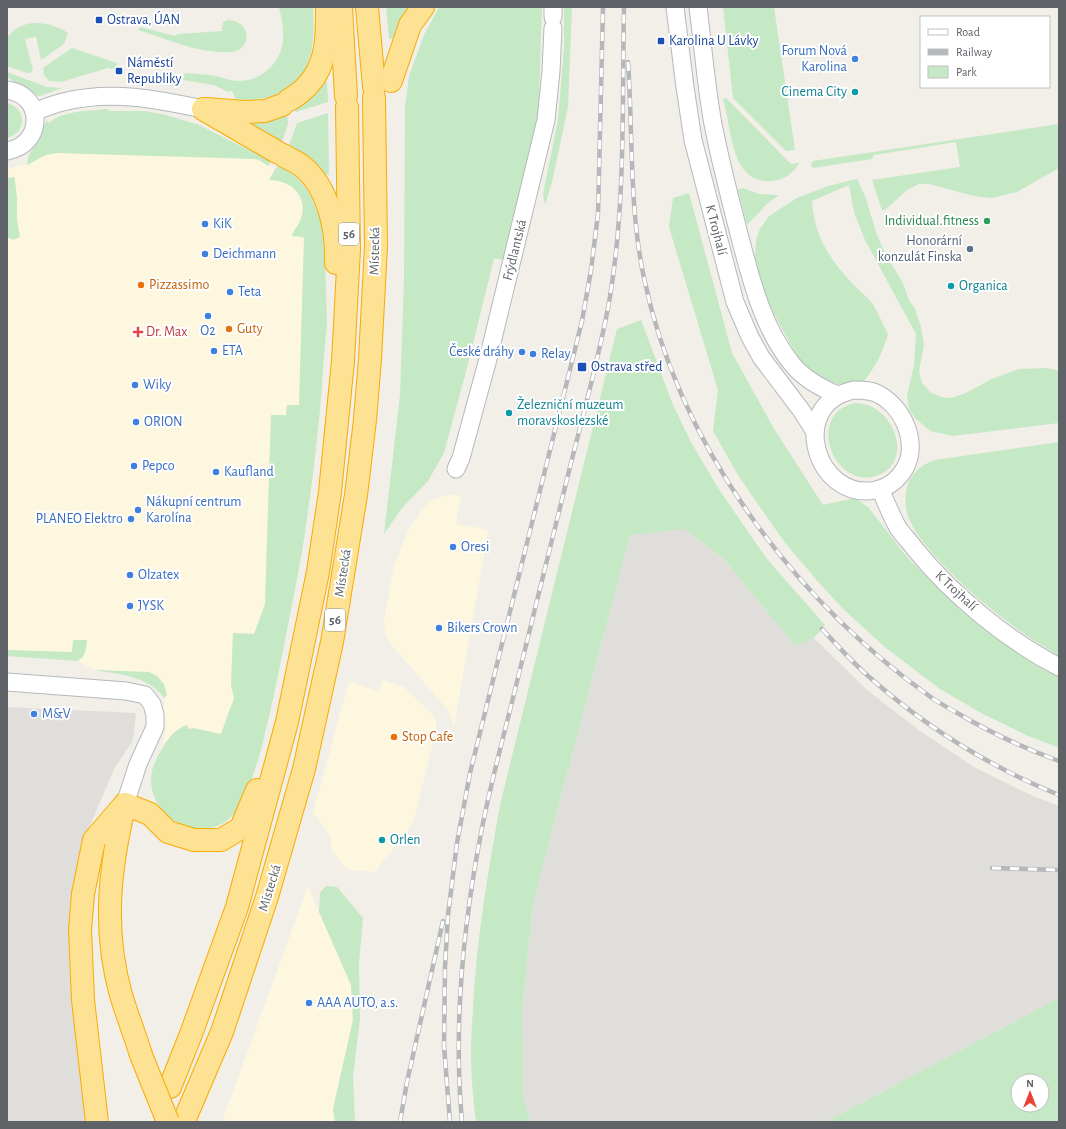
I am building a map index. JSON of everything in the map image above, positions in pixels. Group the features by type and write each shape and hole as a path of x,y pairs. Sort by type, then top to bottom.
{"highway":[{"path":"203,109 245,112 265,110 285,102 304,89 317,73 325,53 327,7"},
{"name":"Místecká","path":"170,1087 237,907 287,722 318,572 330,492 343,361 349,249 347,101 341,7"},
{"name":"Místecká","path":"176,1122 224,1025 267,897 304,769 332,642 356,495 370,366 382,90 367,7"},
{"name":"56","path":"382,90 410,25 423,7"},
{"name":"56","path":"203,109 302,166 316,183 326,201 333,229 336,258 336,332 343,361"},
{"path":"125,804 150,814 168,832 194,840 221,840 240,828 287,722"},
{"path":"125,804 112,867 109,899 110,931 114,962 121,994 141,1055 176,1122"},
{"path":"97,1122 83,1000 80,930 83,894 94,840 125,804"}],"street":[{"name":"K Trojhalí","path":"676,7 693,140 735,302 750,337 761,357 801,410 815,432"},
{"name":"K Trojhalí","path":"698,7 711,110 718,150 743,250 762,312 774,338 793,365 809,380 837,395"},
{"name":"Frýdlantská","path":"456,469 461,458 486,368 546,120 551,71 553,17"},
{"path":"7,90 14,91 24,97 32,106 35,124 32,135 28,140 19,148 7,151"},
{"path":"34,112 67,101 109,95 159,100 203,109"},
{"path":"854,390 872,391 880,395 896,408 907,429 911,449 906,466 895,480 880,489 862,491 849,487 838,481 822,462 817,451 815,432 818,415 823,407 837,395 854,390"},
{"name":"K Trojhalí","path":"880,489 899,529 930,568 970,606 1006,634 1044,660 1059,667"},
{"path":"7,682 126,692 145,696 152,704 155,715 155,727 138,764 125,804"}],"shaded area":[{"name":"Nákupní centrum Karolína","path":"57,151 257,158 274,169 269,179 291,185 296,191 303,205 301,219 292,235 303,237 304,239 299,405 287,405 286,415 271,415 265,604 254,634 233,633 231,685 234,698 221,734 193,728 188,729 187,725 169,738 162,749 166,727 164,710 165,696 157,687 138,677 105,670 92,669 77,660 7,655 7,169 28,164 48,153"},
{"path":"450,494 461,496 456,524 488,531 454,727 448,710 390,643 385,633 384,620 394,567 409,528 430,500"},
{"path":"684,529 724,559 795,646 814,638 867,690 920,731 974,767 1033,796 1059,806 1059,998 826,1122 531,1122 523,1098 522,1013 533,903 630,535"},
{"path":"382,680 404,687 432,714 436,721 436,730 415,816 410,827 402,840 386,857 375,872 351,870 346,868 332,851 330,835 313,813 349,681 378,692"},
{"path":"7,707 136,713 133,740 114,769 86,835 88,1122 7,1122"},
{"name":"AAA AUTO, a.s.","path":"308,886 351,985 353,1020 333,1109 335,1122 222,1122"}],"green space":[{"path":"279,7 316,7 313,8 314,20 310,57 306,68 291,86 271,96 248,100 236,99 232,91 228,92 214,85 183,80 185,73 212,75 240,81 248,80 264,73 270,68 280,54 282,46 283,30"},
{"path":"386,7 414,7 397,37 389,39"},
{"path":"439,7 542,7 538,127 508,261 494,258 444,453 428,481 402,508 384,534 400,395 404,279 405,108 409,76 424,35"},
{"path":"564,7 572,7 568,107 552,182 545,205 543,194 558,120 564,48"},
{"path":"723,7 774,7 795,150 786,151 733,98"},
{"path":"232,20 242,26 247,35 245,44 237,51 207,51 138,30 141,27 175,36 178,34 222,31 223,22"},
{"path":"34,23 52,25 68,33 64,44 41,60 36,37 25,39 33,70 30,73 27,73 7,66 7,38 19,27"},
{"path":"72,48 117,63 115,69 108,68 61,82 49,81 44,75 43,68"},
{"path":"7,72 47,87 62,88 40,96 34,95 10,79 7,76"},
{"path":"323,82 327,82 328,102 296,112 295,109 311,97"},
{"path":"726,98 791,164 799,163 791,173 784,178 772,181 758,180 748,174 740,164 735,152 723,99"},
{"path":"7,103 14,106 18,110 22,120 18,131 14,135 7,138"},
{"path":"108,109 109,111 145,111 166,115 199,125 271,161 268,166 259,160 254,159 57,153 46,155 27,165 30,154 47,121 49,123 69,113"},
{"path":"328,113 329,175 324,175 308,157 289,146 297,123"},
{"path":"287,114 288,124 282,142 246,124 246,123"},
{"path":"1059,124 1059,168 1017,192 992,198 974,196 929,184 919,184 907,190 885,210 882,210 872,180 960,167 956,142 874,155 872,159 813,168 811,165 813,161"},
{"path":"278,165 297,178 307,189 317,212 319,211 325,269 327,323 317,442 302,554 271,708 259,758 245,796 234,814 221,824 207,829 192,828 178,823 166,814 157,802 152,787 152,771 156,760 167,741 175,731 187,725 188,729 193,728 221,734 234,698 231,685 233,633 254,634 265,604 271,415 286,415 287,405 299,405 304,239 303,237 292,236 301,219 303,210 300,196 296,190 284,183 269,180"},
{"path":"14,177 17,198 17,220 20,237 13,240 7,237 7,183 8,178"},
{"path":"857,179 865,196 877,235 886,255 903,283 909,300 915,309 921,327 924,345 919,371 922,383 930,392 941,397 951,398 964,394 992,379 1019,369 1047,368 1059,371 1059,423 953,436 930,431 915,418 909,409 907,396 914,365 916,334 865,240 854,212 849,185 812,201 813,213 819,235 835,264 872,303 888,334 878,360 863,383 838,384 817,376 799,360 767,301 755,257 756,240 760,229 769,216 797,198 828,186"},
{"path":"743,188 759,194 779,195 767,204 747,225 738,189"},
{"path":"689,193 732,353 773,427 823,505 855,498 868,507 907,557 960,610 994,637 1031,662 1059,677 1059,748 1026,735 983,714 940,689 886,648 842,608 815,578 786,544 738,475 713,431 718,390 669,227 673,198"},
{"path":"641,320 673,405 691,442 718,488 767,559 825,625 814,638 795,646 724,559 684,529 630,535 533,903 522,1013 523,1098 531,1122 476,1122 472,1087 471,1036 477,958 483,907 500,805 617,329"},
{"path":"855,403 869,406 880,413 889,423 895,435 897,447 895,459 888,469 876,476 861,477 848,472 837,462 831,448 828,434 831,421 840,410"},
{"path":"1059,442 1059,656 999,615 971,592 945,567 919,537 907,513 905,501 907,486 912,476 924,465 935,460"},
{"path":"73,640 87,640 84,655 78,661 7,656 7,650 72,652"},
{"path":"94,670 149,672 157,676 164,684 167,695 164,698 150,685 132,677"},
{"path":"326,886 337,887 363,918 359,964 360,1019 353,1076 355,1122 335,1122 333,1109 353,1020 351,985 319,912 320,893"},
{"path":"1059,998 1059,1122 826,1122"}],"railway":[{"path":"450,1122 444,1046 445,967 448,915 457,843 470,773 582,321 591,270 598,214 603,7"},
{"path":"462,1122 459,1085 459,1011 465,938 475,864 492,782 595,366 608,308 614,271 618,233 622,158 624,7"},
{"path":"628,62 632,171 639,252 644,278 661,340 684,401 714,459 749,514 789,566 834,615 881,659 932,698 983,728 1059,761"},
{"path":"822,629 867,675 889,694 934,728 982,758 1033,784 1059,795"},
{"path":"992,868 1059,870"},
{"path":"400,1122 407,1082 443,921"}],"place":[{"name":"Ostrava, ÚAN","path":"99,20"},
{"name":"Karolina U Lávky","path":"661,41"},
{"name":"Forum Nová Karolina","path":"855,59"},
{"name":"Náměstí Republiky","path":"119,71"},
{"name":"Cinema City","path":"855,92"},
{"name":"Individual.fitness","path":"987,221"},
{"name":"KiK","path":"205,224"},
{"name":"Honorární konzulát Finska","path":"970,249"},
{"name":"Deichmann","path":"205,254"},
{"name":"Pizzassimo","path":"141,285"},
{"name":"Organica","path":"951,286"},
{"name":"Teta","path":"230,292"},
{"name":"O2","path":"208,316"},
{"name":"Guty","path":"229,329"},
{"name":"Dr. Max","path":"138,332"},
{"name":"ETA","path":"214,351"},
{"name":"České dráhy","path":"522,352"},
{"name":"Relay","path":"533,354"},
{"name":"Ostrava střed","path":"582,367"},
{"name":"Wiky","path":"135,385"},
{"name":"Železniční muzeum moravskoslezské","path":"509,413"},
{"name":"ORION","path":"136,422"},
{"name":"Pepco","path":"134,466"},
{"name":"Kaufland","path":"216,472"},
{"name":"Nákupní centrum Karolína","path":"138,510"},
{"name":"PLANEO Elektro","path":"131,519"},
{"name":"Oresi","path":"453,547"},
{"name":"Olzatex","path":"130,575"},
{"name":"JYSK","path":"130,606"},
{"name":"Bikers Crown","path":"439,628"},
{"name":"M&V","path":"34,714"},
{"name":"Stop Cafe","path":"394,737"},
{"name":"Orlen","path":"382,840"},
{"name":"AAA AUTO, a.s.","path":"309,1003"}]}
